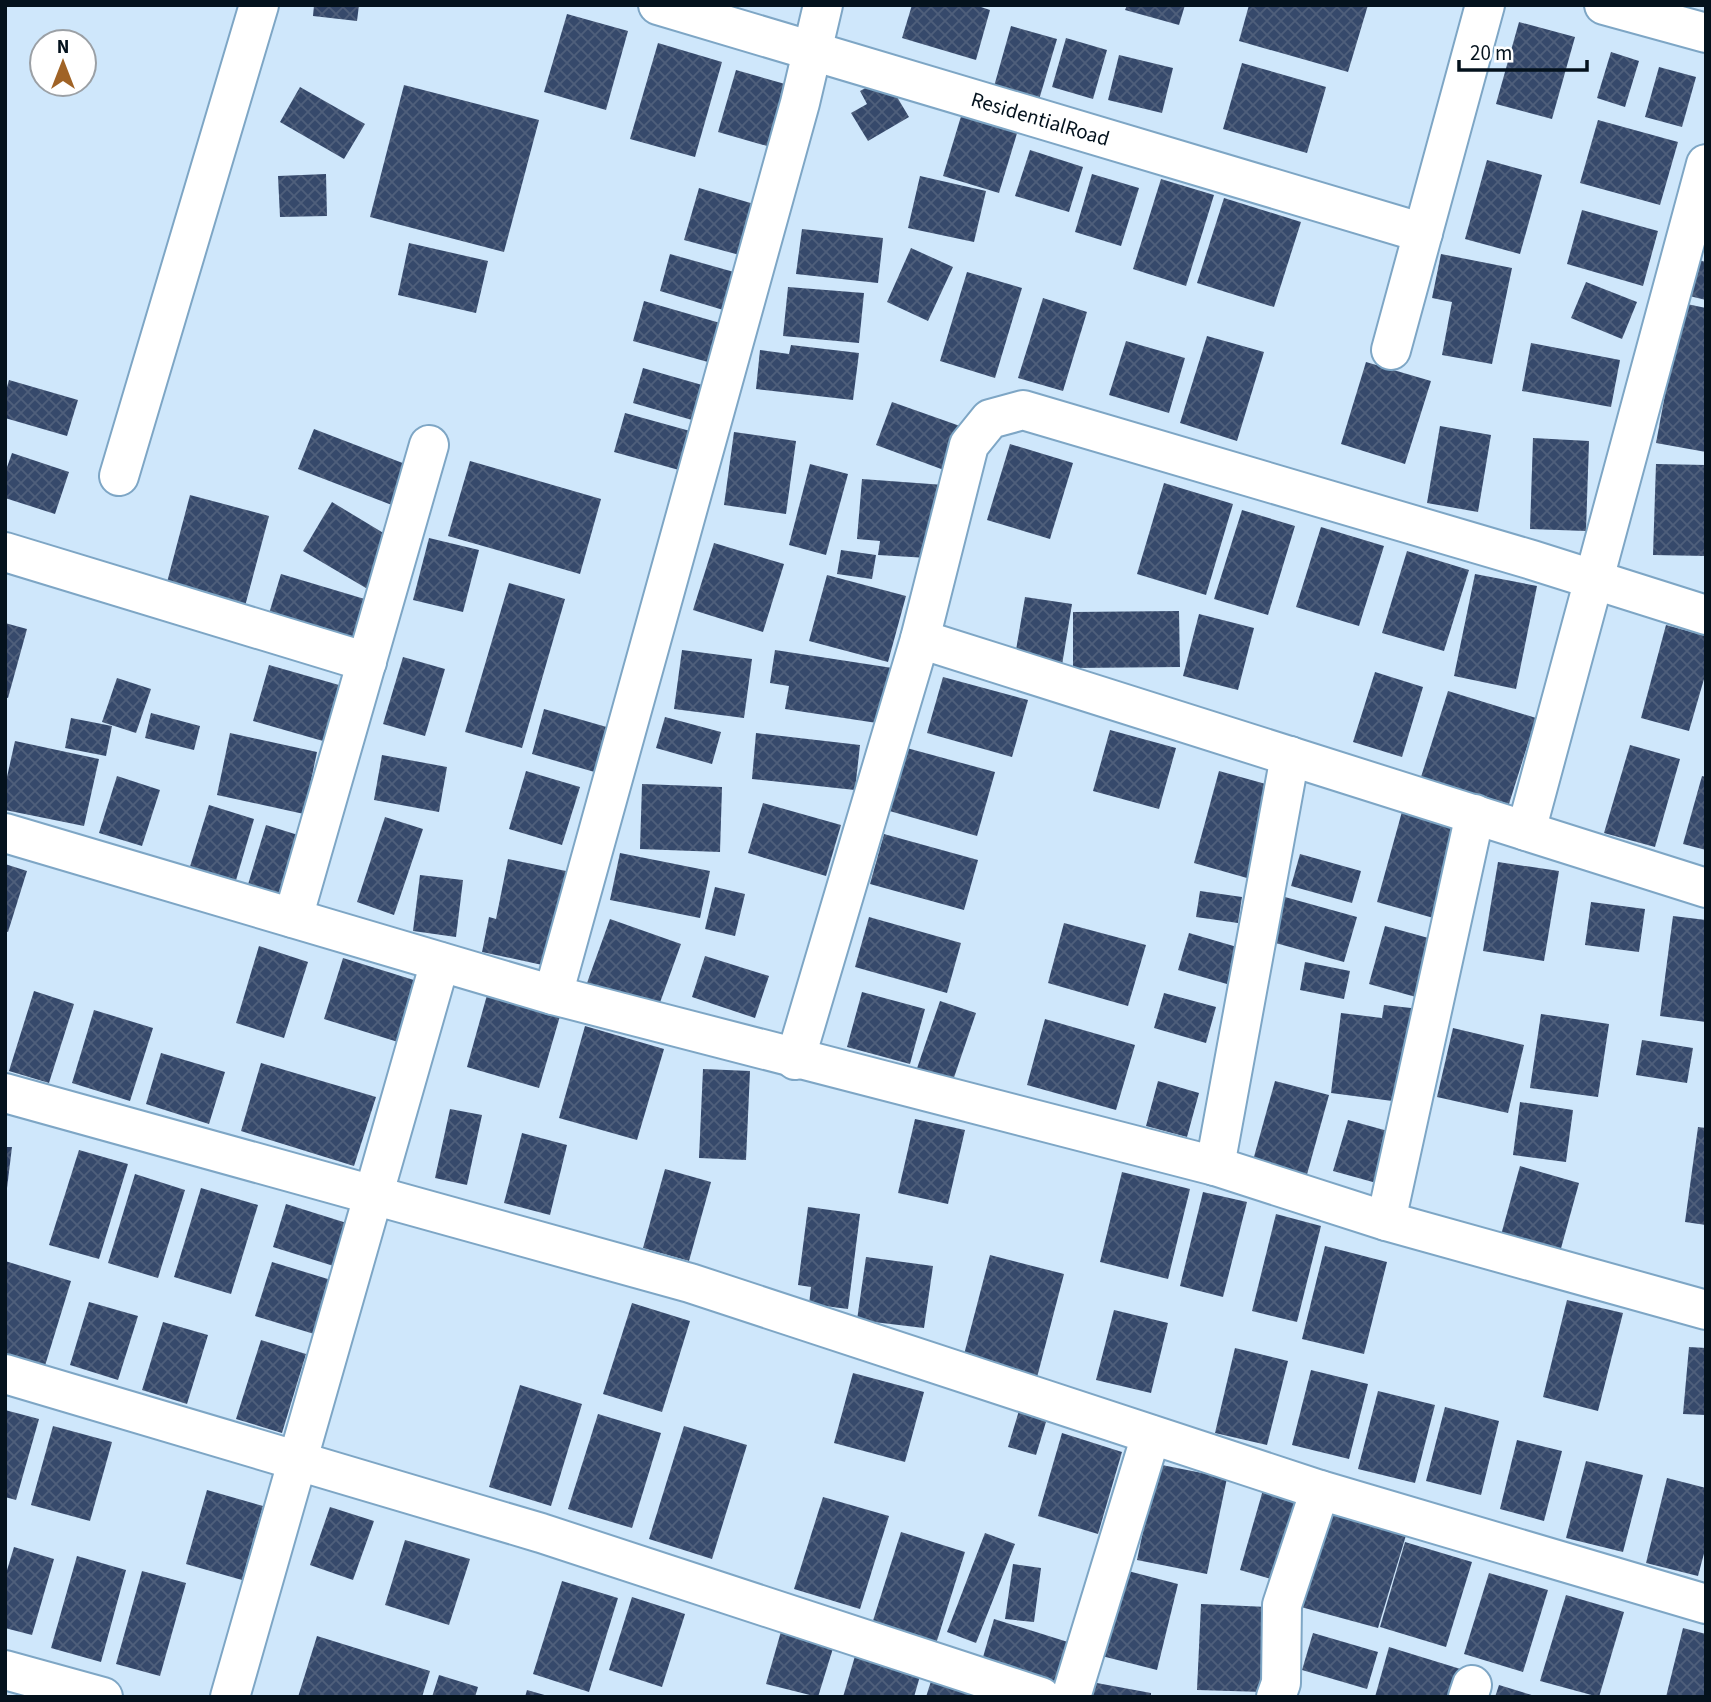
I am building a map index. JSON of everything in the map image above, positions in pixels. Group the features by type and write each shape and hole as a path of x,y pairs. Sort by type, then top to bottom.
{"street":[{"path":"119,476 260,5"},
{"name":"ResidentialRoad","path":"658,5 1423,233"},
{"path":"553,995 823,5"},
{"path":"1391,350 1485,5"},
{"path":"1604,5 1706,33"},
{"path":"1526,831 1706,164"},
{"path":"796,1060 920,639 969,445 990,419 1023,410 1706,615"},
{"path":"293,918 429,445"},
{"path":"5,552 367,662"},
{"path":"920,639 1706,888"},
{"path":"1215,1167 1290,756"},
{"path":"1386,1221 1475,814"},
{"path":"5,833 553,995 1215,1167 1386,1221 1706,1310"},
{"path":"230,1697 440,962"},
{"path":"5,1093 690,1283 1320,1490 1706,1604"},
{"path":"5,1374 541,1533 1041,1697"},
{"path":"1071,1697 1151,1435"},
{"path":"1276,1697 1281,1683 1282,1605 1320,1490"},
{"path":"5,1670 103,1697"}],"building":[{"path":"314,5 359,5 357,21 313,16"},
{"path":"912,5 975,5 990,10 976,60 902,38"},
{"path":"1127,5 1185,5 1179,25 1125,10"},
{"path":"1249,5 1368,5 1348,72 1239,41"},
{"path":"567,14 628,31 606,110 544,92"},
{"path":"1519,22 1575,37 1552,119 1496,104"},
{"path":"1011,26 1057,39 1038,103 993,90"},
{"path":"1066,38 1107,50 1093,99 1052,87"},
{"path":"658,43 722,62 695,157 630,139"},
{"path":"1611,52 1639,61 1625,107 1597,98"},
{"path":"1119,55 1173,68 1162,113 1108,100"},
{"path":"1242,63 1326,87 1307,153 1223,129"},
{"path":"1659,67 1696,77 1682,127 1645,117"},
{"path":"736,70 792,86 774,148 718,132"},
{"path":"885,77 909,117 868,141 851,113 867,104 860,91"},
{"path":"404,85 539,120 504,252 370,217"},
{"path":"300,87 365,124 344,159 280,122"},
{"path":"962,113 1018,130 999,193 943,176"},
{"path":"1598,120 1678,142 1660,205 1580,183"},
{"path":"1030,150 1083,167 1069,212 1015,196"},
{"path":"1487,160 1542,175 1520,254 1465,239"},
{"path":"326,174 327,216 280,217 278,176"},
{"path":"1092,174 1139,188 1121,246 1075,232"},
{"path":"920,176 986,191 974,242 908,228"},
{"path":"1161,179 1214,195 1186,286 1133,269"},
{"path":"699,188 761,206 747,257 684,240"},
{"path":"1224,198 1301,222 1274,307 1197,283"},
{"path":"1582,210 1658,231 1643,286 1567,264"},
{"path":"802,229 883,238 878,283 796,274"},
{"path":"409,243 488,261 476,313 398,295"},
{"path":"911,248 953,267 928,321 887,302"},
{"path":"670,254 741,274 730,312 660,291"},
{"path":"1441,254 1512,268 1492,364 1442,355 1452,302 1432,298"},
{"path":"1691,258 1706,262 1706,300 1681,294"},
{"path":"967,272 1022,288 995,378 940,361"},
{"path":"1586,282 1637,302 1622,339 1571,318"},
{"path":"788,287 864,293 859,343 783,336"},
{"path":"1043,298 1087,312 1063,391 1018,378"},
{"path":"644,301 727,325 715,364 633,341"},
{"path":"1682,303 1706,308 1706,452 1656,443"},
{"path":"1207,336 1264,352 1237,441 1180,423"},
{"path":"1126,341 1185,358 1169,413 1109,395"},
{"path":"1531,343 1620,360 1611,407 1522,391"},
{"path":"791,345 859,353 853,400 756,389 760,350 789,354"},
{"path":"1366,362 1431,381 1405,464 1341,444"},
{"path":"643,368 709,387 699,422 633,403"},
{"path":"9,380 78,400 67,436 5,418 5,394"},
{"path":"892,402 960,426 944,470 876,445"},
{"path":"625,413 690,431 679,470 614,452"},
{"path":"1440,426 1491,435 1478,512 1427,503"},
{"path":"314,429 413,467 397,507 298,469"},
{"path":"734,432 796,441 786,514 724,505"},
{"path":"1533,438 1589,441 1586,531 1530,529"},
{"path":"1010,444 1073,463 1050,539 987,520"},
{"path":"12,453 69,472 55,514 5,498 5,473"},
{"path":"470,461 601,499 580,574 448,536"},
{"path":"810,464 848,474 826,555 789,545"},
{"path":"1656,464 1706,465 1706,556 1653,555"},
{"path":"862,479 944,485 928,558 878,555 880,541 857,539"},
{"path":"1164,483 1233,504 1206,595 1137,574"},
{"path":"190,495 269,516 244,610 165,590"},
{"path":"332,502 400,543 371,591 303,551"},
{"path":"1242,510 1295,526 1268,615 1214,599"},
{"path":"1321,527 1384,546 1359,626 1296,607"},
{"path":"429,538 479,550 463,612 413,600"},
{"path":"714,543 784,564 763,632 693,610"},
{"path":"841,550 876,555 872,579 837,574"},
{"path":"1407,551 1469,570 1444,651 1382,633"},
{"path":"281,574 368,600 355,643 268,617"},
{"path":"1475,574 1537,586 1516,689 1454,676"},
{"path":"827,575 906,596 888,662 809,641"},
{"path":"509,583 565,599 522,748 465,732"},
{"path":"1025,597 1072,604 1062,665 1015,656"},
{"path":"1179,611 1180,667 1073,668 1073,612"},
{"path":"1199,614 1254,628 1238,690 1183,676"},
{"path":"5,623 27,629 8,698 5,697"},
{"path":"1666,625 1706,636 1706,672 1689,731 1641,718"},
{"path":"682,650 752,659 744,718 674,709"},
{"path":"775,650 899,669 890,725 785,709 789,686 770,683"},
{"path":"403,657 445,669 425,736 383,724"},
{"path":"269,665 346,687 330,743 253,721"},
{"path":"1375,672 1423,687 1402,757 1353,742"},
{"path":"943,677 1028,700 1012,757 927,733"},
{"path":"117,678 151,689 136,733 102,722"},
{"path":"1448,691 1536,718 1509,804 1421,777"},
{"path":"544,709 617,730 605,775 532,754"},
{"path":"151,713 200,726 194,750 145,738"},
{"path":"665,717 721,732 712,764 656,748"},
{"path":"71,718 112,726 106,756 65,748"},
{"path":"1110,730 1176,748 1159,809 1093,791"},
{"path":"230,733 317,752 304,814 217,795"},
{"path":"756,733 860,745 855,790 752,779"},
{"path":"15,741 99,759 84,826 5,810 5,786"},
{"path":"1630,745 1680,759 1655,847 1604,833"},
{"path":"903,747 995,772 977,836 886,810"},
{"path":"382,755 447,767 439,812 374,800"},
{"path":"526,771 580,787 562,845 509,829"},
{"path":"1219,771 1273,786 1247,878 1194,863"},
{"path":"117,776 160,790 142,846 99,833"},
{"path":"1702,776 1706,777 1706,850 1683,844"},
{"path":"642,784 722,787 720,852 640,849"},
{"path":"763,803 841,825 826,876 748,853"},
{"path":"209,805 254,819 234,887 188,873"},
{"path":"1403,808 1463,825 1437,919 1377,902"},
{"path":"385,817 423,829 394,915 357,902"},
{"path":"266,825 314,840 293,905 246,891"},
{"path":"884,834 978,860 964,910 870,884"},
{"path":"620,853 710,871 700,918 610,900"},
{"path":"1300,854 1361,871 1352,903 1291,886"},
{"path":"508,859 566,871 547,966 482,952 489,917 496,919"},
{"path":"1498,862 1559,871 1544,961 1483,951"},
{"path":"5,864 27,871 8,932 5,931"},
{"path":"420,875 463,880 456,937 413,931"},
{"path":"715,887 745,894 735,936 705,929"},
{"path":"1200,891 1242,897 1238,923 1196,917"},
{"path":"1285,897 1357,917 1344,962 1272,942"},
{"path":"1591,902 1645,909 1639,952 1585,945"},
{"path":"1673,916 1706,920 1706,1022 1660,1016"},
{"path":"869,917 961,943 947,993 855,967"},
{"path":"610,919 681,944 658,1008 587,983"},
{"path":"1064,923 1146,945 1128,1006 1048,983"},
{"path":"1385,926 1432,939 1416,997 1369,984"},
{"path":"1189,933 1237,947 1227,984 1178,970"},
{"path":"259,946 308,962 284,1038 236,1023"},
{"path":"705,956 769,976 755,1018 692,997"},
{"path":"343,958 417,981 398,1042 324,1019"},
{"path":"1305,962 1350,971 1344,999 1300,990"},
{"path":"34,991 74,1004 49,1083 9,1071"},
{"path":"862,992 925,1009 910,1064 847,1047"},
{"path":"1164,993 1216,1007 1206,1043 1154,1028"},
{"path":"487,995 560,1016 539,1088 467,1067"},
{"path":"940,1001 976,1013 948,1095 912,1083"},
{"path":"1384,1005 1420,1009 1408,1103 1331,1093 1341,1013 1382,1018"},
{"path":"94,1010 153,1028 130,1101 72,1083"},
{"path":"1541,1014 1609,1024 1598,1097 1530,1088"},
{"path":"1045,1019 1135,1045 1116,1110 1027,1085"},
{"path":"585,1026 664,1049 637,1140 559,1118"},
{"path":"1453,1028 1524,1045 1508,1113 1437,1097"},
{"path":"1642,1040 1693,1048 1687,1083 1636,1075"},
{"path":"161,1053 225,1072 209,1124 146,1104"},
{"path":"261,1063 376,1097 354,1166 241,1131"},
{"path":"703,1069 750,1071 746,1160 699,1158"},
{"path":"1158,1081 1199,1093 1187,1137 1146,1126"},
{"path":"1275,1081 1329,1095 1306,1178 1252,1164"},
{"path":"1520,1102 1573,1110 1566,1162 1513,1155"},
{"path":"450,1109 482,1115 467,1185 435,1178"},
{"path":"915,1119 965,1130 948,1204 898,1193"},
{"path":"1348,1120 1395,1133 1380,1184 1333,1171"},
{"path":"1698,1127 1706,1128 1706,1225 1685,1222"},
{"path":"522,1133 567,1145 550,1215 504,1203"},
{"path":"5,1147 12,1147 7,1188 5,1188"},
{"path":"79,1150 128,1164 99,1259 49,1245"},
{"path":"1520,1166 1579,1183 1560,1252 1501,1235"},
{"path":"665,1169 711,1182 689,1261 643,1248"},
{"path":"1122,1172 1190,1189 1168,1279 1100,1262"},
{"path":"135,1174 185,1190 158,1278 108,1263"},
{"path":"201,1188 258,1205 231,1294 174,1277"},
{"path":"1203,1192 1247,1202 1223,1297 1180,1286"},
{"path":"286,1204 353,1225 340,1268 273,1247"},
{"path":"808,1207 860,1214 848,1309 809,1304 811,1287 798,1285"},
{"path":"1276,1214 1321,1226 1297,1322 1252,1311"},
{"path":"1325,1246 1387,1262 1364,1354 1302,1339"},
{"path":"990,1255 1064,1274 1035,1385 961,1366"},
{"path":"866,1257 933,1266 924,1328 857,1320"},
{"path":"5,1261 71,1281 44,1369 5,1358"},
{"path":"272,1262 341,1283 324,1337 255,1316"},
{"path":"1567,1300 1623,1313 1598,1411 1543,1397"},
{"path":"89,1302 138,1316 118,1380 70,1365"},
{"path":"632,1303 690,1321 662,1412 603,1394"},
{"path":"1114,1310 1168,1323 1151,1393 1096,1380"},
{"path":"163,1322 208,1335 187,1404 142,1390"},
{"path":"261,1340 306,1354 282,1433 236,1419"},
{"path":"1689,1347 1706,1348 1706,1415 1683,1414"},
{"path":"1235,1348 1288,1361 1267,1445 1215,1433"},
{"path":"1311,1370 1368,1384 1349,1459 1292,1445"},
{"path":"853,1373 924,1392 905,1462 834,1443"},
{"path":"520,1385 582,1404 551,1506 489,1487"},
{"path":"1378,1391 1435,1405 1415,1483 1358,1469"},
{"path":"1021,1404 1049,1412 1036,1455 1008,1447"},
{"path":"1445,1407 1499,1421 1481,1495 1426,1481"},
{"path":"5,1410 39,1419 16,1500 5,1497"},
{"path":"598,1414 661,1433 632,1528 568,1509"},
{"path":"53,1426 112,1442 90,1521 31,1505"},
{"path":"684,1426 747,1445 712,1559 649,1539"},
{"path":"1062,1433 1122,1452 1098,1534 1038,1516"},
{"path":"1517,1440 1562,1451 1544,1521 1500,1509"},
{"path":"1586,1461 1643,1475 1623,1552 1566,1538"},
{"path":"1157,1464 1227,1478 1207,1574 1137,1560"},
{"path":"1667,1478 1706,1488 1706,1546 1698,1576 1646,1563"},
{"path":"1265,1483 1307,1495 1281,1582 1240,1570"},
{"path":"207,1490 263,1506 242,1580 186,1564"},
{"path":"823,1497 889,1516 860,1609 794,1589"},
{"path":"330,1507 374,1521 353,1580 310,1565"},
{"path":"1318,1508 1407,1532 1378,1628 1290,1604"},
{"path":"901,1532 965,1552 935,1647 871,1627"},
{"path":"985,1533 1015,1544 976,1643 947,1632"},
{"path":"405,1540 470,1559 449,1625 385,1605"},
{"path":"1405,1542 1472,1562 1446,1647 1380,1627"},
{"path":"14,1547 54,1559 32,1635 5,1628 5,1577"},
{"path":"77,1556 126,1570 101,1662 51,1648"},
{"path":"1013,1564 1041,1568 1034,1622 1005,1619"},
{"path":"142,1571 186,1583 160,1676 116,1664"},
{"path":"1128,1571 1178,1584 1157,1670 1090,1653"},
{"path":"1489,1573 1548,1590 1523,1672 1464,1654"},
{"path":"562,1581 618,1598 589,1692 533,1674"},
{"path":"1566,1595 1624,1612 1599,1697 1540,1681"},
{"path":"632,1597 685,1614 662,1687 609,1670"},
{"path":"1201,1604 1268,1607 1264,1692 1197,1690"},
{"path":"994,1619 1071,1643 1055,1694 979,1671"},
{"path":"782,1628 834,1645 818,1697 766,1684"},
{"path":"1683,1628 1706,1634 1706,1697 1666,1697"},
{"path":"1313,1633 1378,1652 1367,1689 1302,1670"},
{"path":"317,1636 430,1671 422,1697 298,1697"},
{"path":"1389,1647 1467,1671 1459,1697 1375,1697"},
{"path":"855,1656 920,1676 914,1697 843,1697"},
{"path":"439,1675 478,1687 475,1697 432,1697"},
{"path":"932,1678 979,1692 977,1697 926,1697"},
{"path":"1086,1681 1151,1693 1151,1697 1083,1697"},
{"path":"1499,1685 1535,1696 1535,1697 1495,1697"},
{"path":"527,1690 548,1696 548,1697 525,1697"}]}
